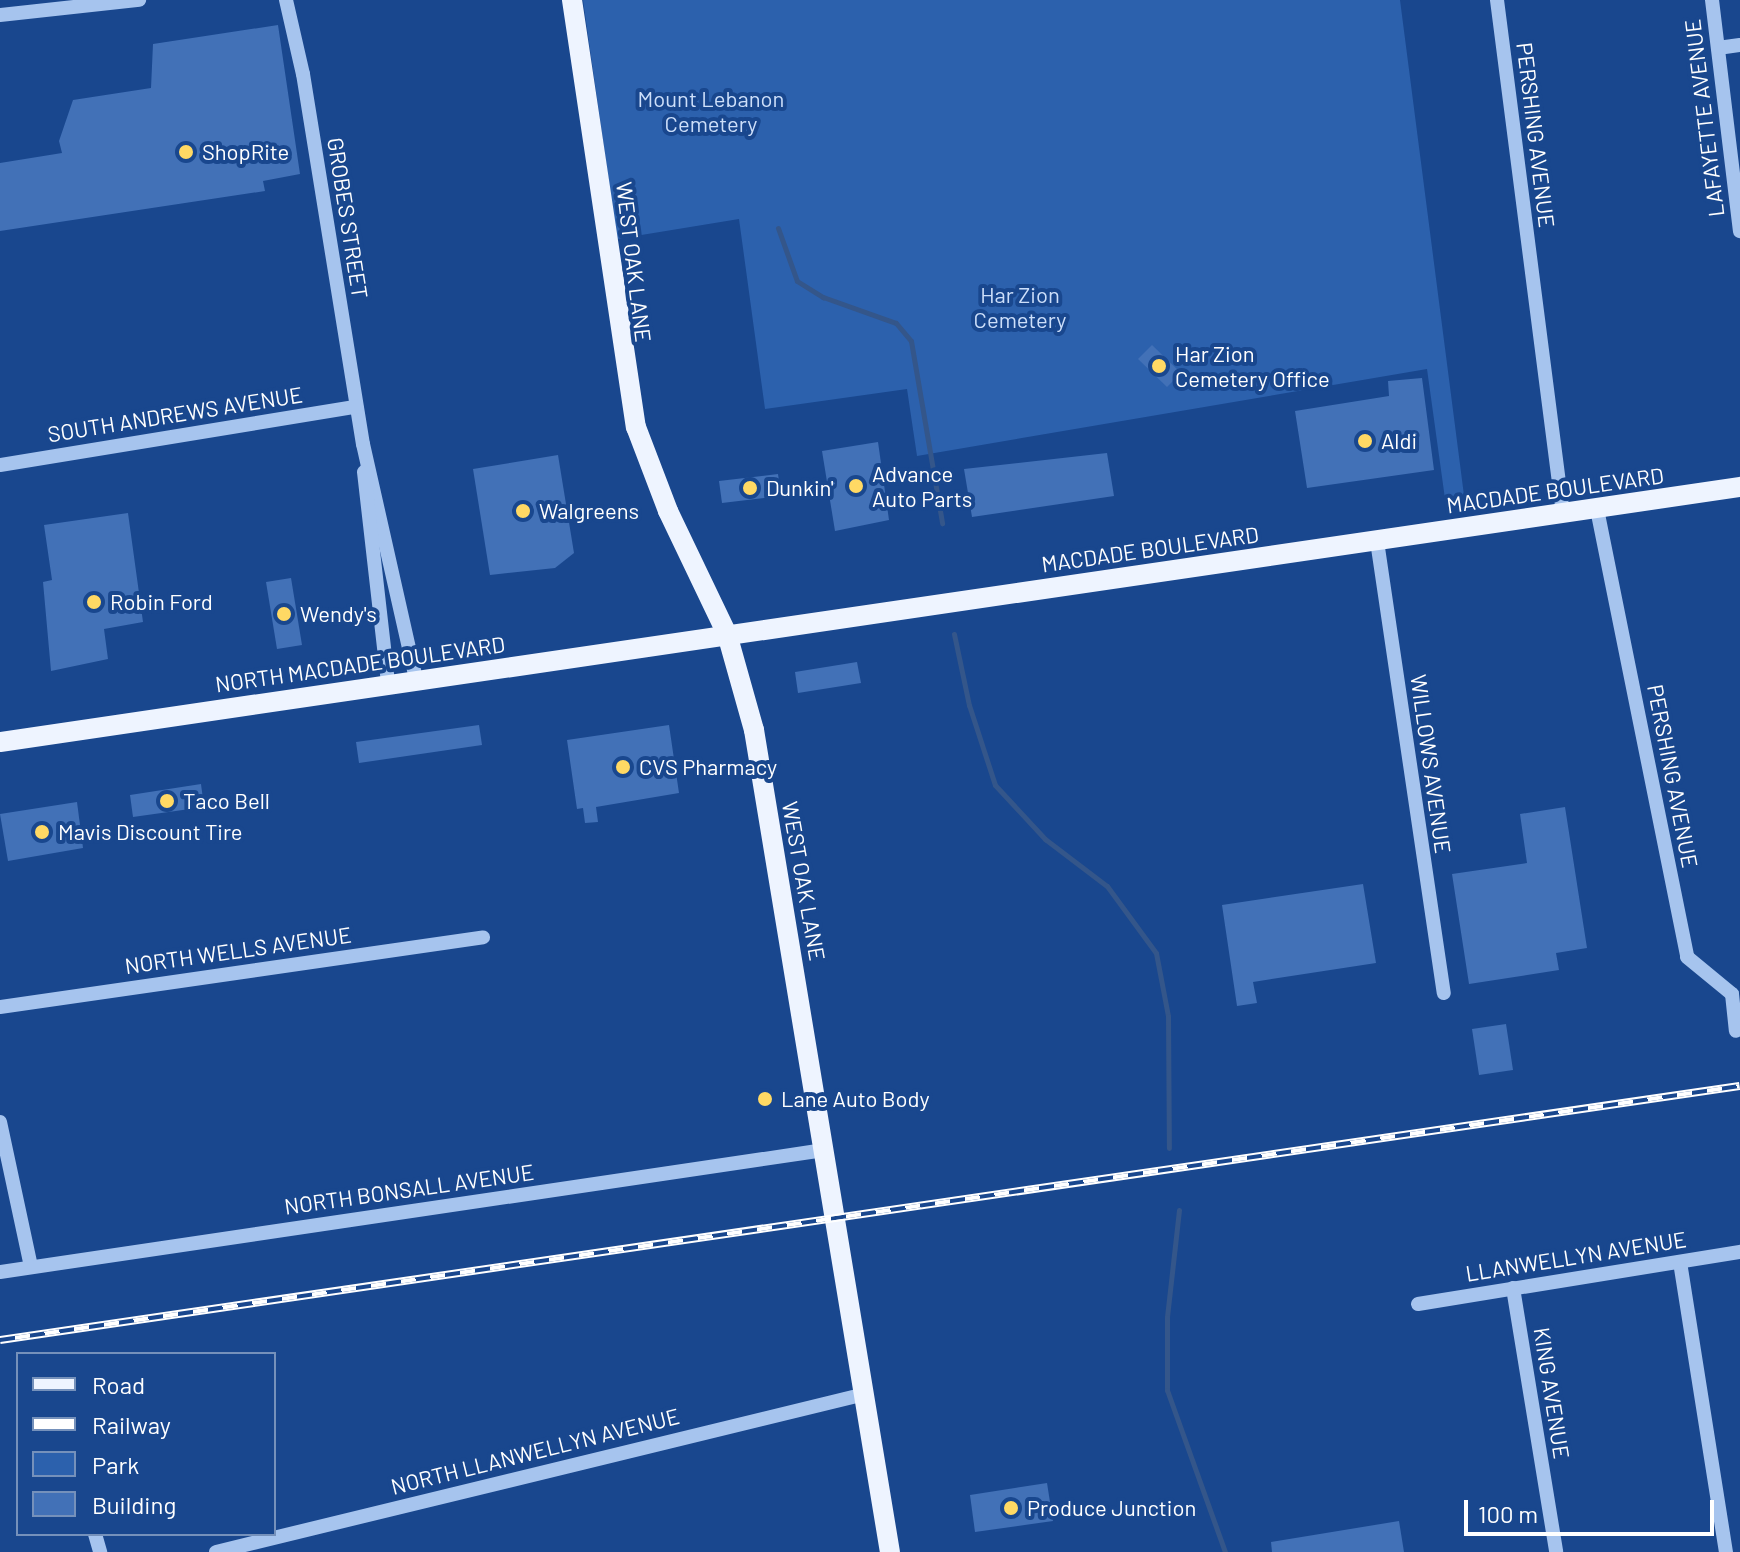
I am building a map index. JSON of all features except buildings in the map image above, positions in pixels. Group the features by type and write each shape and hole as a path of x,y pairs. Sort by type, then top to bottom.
{"main road":[{"name":"WEST OAK LANE","path":"572,0 634,419 651,473 727,634 754,730 890,1552"},
{"name":"MACDADE BOULEVARD","path":"727,634 1740,487"},
{"name":"NORTH MACDADE BOULEVARD","path":"0,742 727,634"}],"street":[{"path":"0,15 139,0"},
{"name":"GROBES STREET","path":"286,0 303,74 363,444 416,680"},
{"name":"PERSHING AVENUE","path":"1497,0 1563,514"},
{"name":"LAFAYETTE AVENUE","path":"1712,0 1740,231"},
{"path":"1718,48 1740,45"},
{"name":"SOUTH ANDREWS AVENUE","path":"0,465 356,407"},
{"name":"GROBES STREET","path":"363,444 366,522 388,684"},
{"name":"PERSHING AVENUE","path":"1597,509 1687,957 1732,994 1736,1031"},
{"name":"WILLOWS AVENUE","path":"1377,541 1444,993"},
{"name":"NORTH WELLS AVENUE","path":"0,1007 483,937"},
{"path":"0,1122 31,1267"},
{"name":"NORTH BONSALL AVENUE","path":"0,1272 824,1150"},
{"name":"LLANWELLYN AVENUE","path":"1418,1304 1740,1252"},
{"path":"1680,1262 1726,1552"},
{"name":"KING AVENUE","path":"1513,1288 1556,1552"},
{"name":"NORTH LLANWELLYN AVENUE","path":"216,1552 865,1394"}],"green space":[{"name":"Har Zion Cemetery","path":"583,0 1400,0 1465,503 1446,506 1427,369 917,456 907,389 765,409 739,219 617,239"}],"waterway":[{"path":"778,228 797,281 823,297 896,323 911,341 942,523"},
{"path":"954,634 969,705 995,785 1045,839 1107,886 1156,953 1168,1016 1169,1148"},
{"path":"1179,1210 1167,1317 1167,1390 1225,1552"}],"railway":[{"path":"0,1340 1740,1086"}],"place":[{"name":"ShopRite","path":"186,152"},
{"name":"Har Zion Cemetery Office","path":"1159,366"},
{"name":"Aldi","path":"1365,441"},
{"name":"Advance Auto Parts","path":"856,486"},
{"name":"Dunkin'","path":"750,488"},
{"name":"Walgreens","path":"523,511"},
{"name":"Robin Ford","path":"94,602"},
{"name":"Wendy's","path":"284,614"},
{"name":"CVS Pharmacy","path":"623,767"},
{"name":"Taco Bell","path":"167,801"},
{"name":"Mavis Discount Tire","path":"42,832"},
{"name":"Lane Auto Body","path":"765,1099"},
{"name":"Produce Junction","path":"1011,1508"}],"park label":[{"name":"Mount Lebanon Cemetery","path":"711,110"}]}
